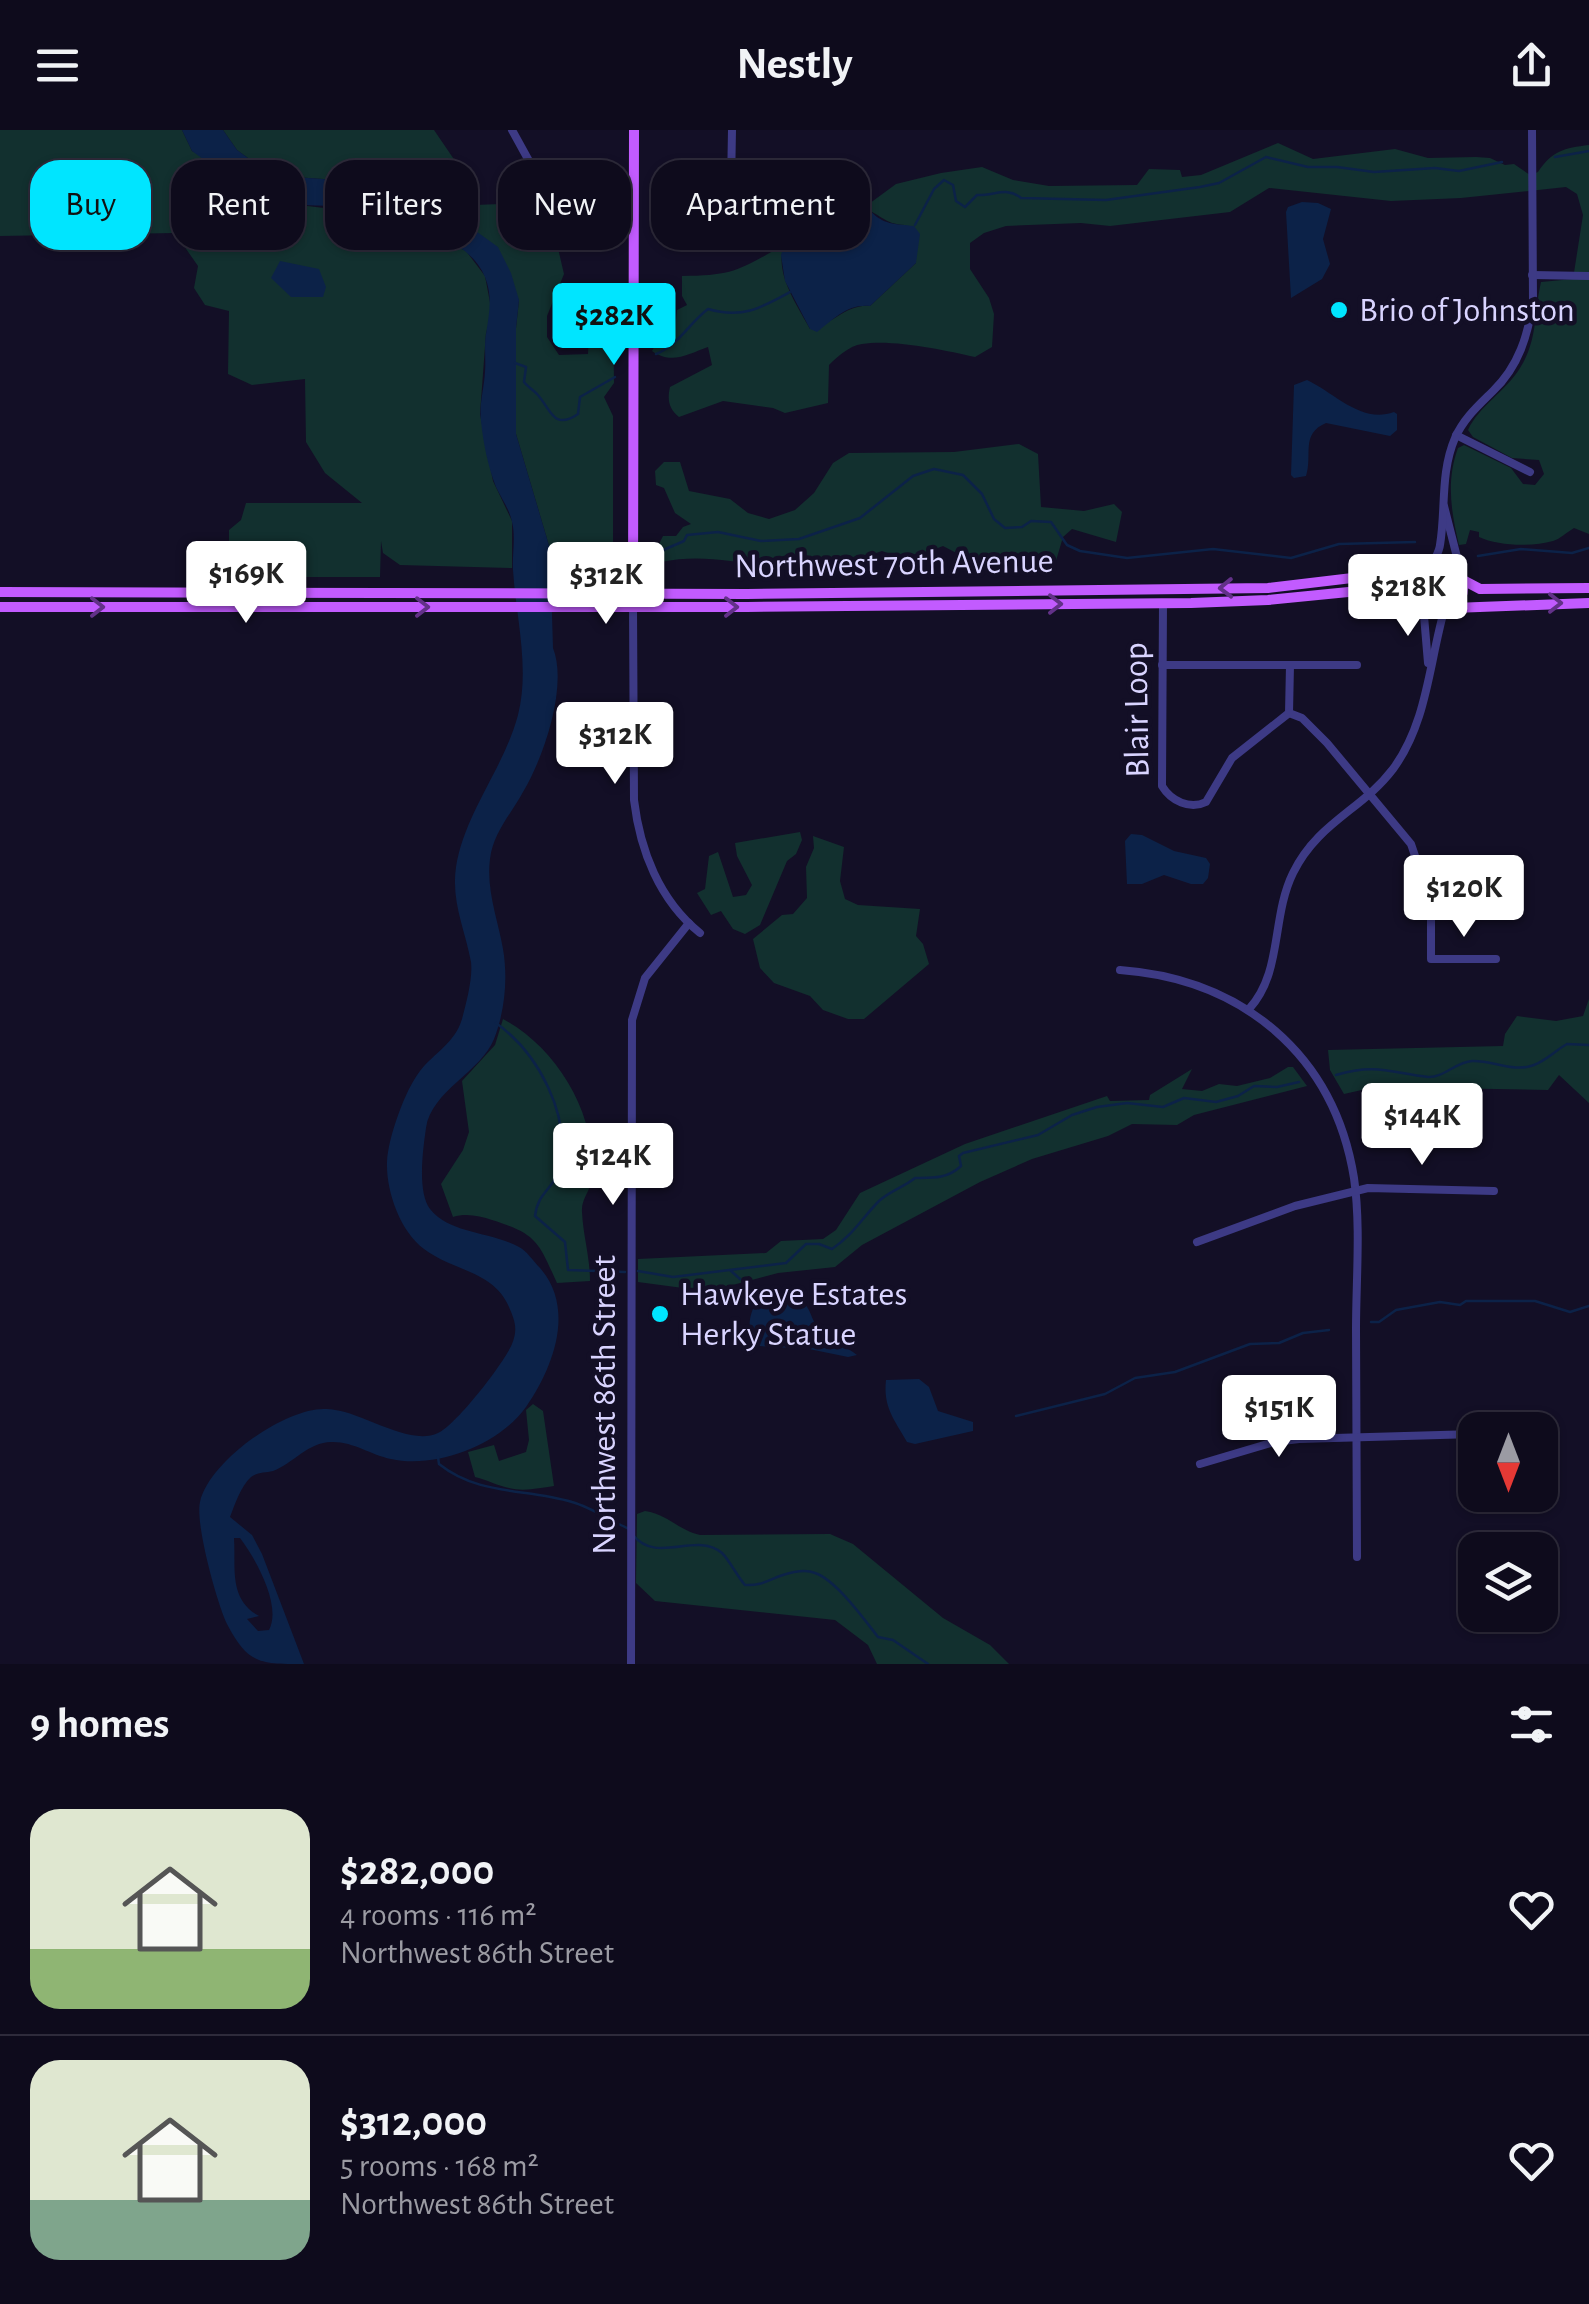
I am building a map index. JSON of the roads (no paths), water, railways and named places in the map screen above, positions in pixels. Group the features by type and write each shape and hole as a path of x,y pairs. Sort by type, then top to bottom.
{"main road":[{"path":"633,599 634,130"},
{"name":"Northwest 70th Avenue","path":"0,607 576,607 633,599 999,589 1268,588 1444,566 1480,589 1589,588"},
{"path":"1422,602 1418,580 1430,568"},
{"path":"1448,609 1462,595 1458,575"},
{"name":"Northwest 70th Avenue","path":"0,592 576,592 633,599 1163,604 1255,601 1399,587 1429,608 1589,603"}],"street":[{"path":"512,130 528,160"},
{"path":"731,160 732,130"},
{"path":"1430,568 1440,548 1447,460 1456,435 1474,406 1493,392 1519,356 1529,329 1532,130"},
{"path":"1532,276 1589,276"},
{"path":"1456,435 1530,472"},
{"path":"1444,506 1458,575"},
{"path":"999,589 999,604"},
{"path":"633,599 637,829 653,872 689,923 700,932"},
{"path":"1422,602 1429,672"},
{"name":"Blair Loop","path":"1163,604 1162,786 1166,794 1185,804 1198,806 1206,802 1232,758 1290,712"},
{"path":"1248,1009 1264,989 1275,953 1278,912 1300,860 1326,827 1369,795 1392,770 1415,728 1425,704 1429,672 1448,609"},
{"path":"1162,665 1357,664"},
{"path":"1290,665 1290,712 1308,723 1398,827 1418,859 1431,904 1432,959 1496,959"},
{"name":"Northwest 86th Street","path":"631,1664 632,1020 645,978 689,923"},
{"path":"1120,970 1205,986 1248,1009 1298,1052 1324,1089 1340,1126 1355,1192 1357,1557"},
{"path":"1196,1242 1295,1206 1355,1192 1385,1187 1494,1191"},
{"path":"1200,1464 1274,1442 1458,1435"}],"water":[{"path":"182,130 223,130 237,150 251,160 204,160 192,151"},
{"path":"305,178 325,179 325,206 305,205"},
{"path":"1302,202 1331,209 1323,239 1330,264 1322,279 1291,298 1286,212 1288,207"},
{"path":"870,210 890,223 914,226 920,234 916,263 870,306 848,310 817,332 810,329 785,281 782,250 870,250"},
{"path":"478,233 498,247 519,300 516,434 550,549 558,682 552,721 539,760 499,832 490,859 491,893 504,960 501,1017 488,1051 446,1092 430,1115 423,1192 438,1217 459,1228 519,1247 540,1268 557,1302 557,1338 545,1375 526,1407 500,1433 483,1443 446,1457 409,1461 348,1444 324,1443 247,1481 230,1517 252,1535 262,1554 304,1664 265,1662 242,1647 227,1624 213,1582 199,1513 206,1486 218,1470 252,1439 310,1410 340,1411 413,1435 438,1433 490,1378 515,1334 509,1307 493,1286 415,1241 401,1221 387,1173 394,1128 409,1090 420,1071 454,1035 462,1019 471,962 457,904 456,867 468,828 512,734 523,679 513,570 514,534 491,471 482,429 490,299 485,277 465,251 478,250","holes":["234,1538 240,1538 270,1596 269,1630 258,1631 247,1619 259,1616 242,1601 238,1591"]},
{"path":"280,261 319,269 326,287 323,297 291,297 271,278"},
{"path":"1307,380 1359,411 1382,415 1394,412 1397,430 1390,436 1326,423 1310,439 1306,476 1294,478 1294,385"},
{"path":"1131,834 1142,835 1174,851 1206,858 1210,864 1208,878 1203,884 1191,884 1164,875 1142,884 1127,884 1125,841"},
{"path":"782,1296 800,1301 822,1333 857,1355 759,1346 750,1331 753,1308 756,1303"},
{"path":"919,1379 929,1387 938,1411 973,1422 973,1431 915,1444 907,1442 888,1405 886,1380"}],"waterway":[{"path":"1555,157 1589,151"},
{"path":"915,225 934,189 944,180 953,185 956,201 965,207 977,195 1000,192 1021,198 1106,200 1200,187 1219,183 1266,157 1308,167 1374,172 1435,168 1459,171 1502,162"},
{"path":"656,354 671,345 708,309 731,313 751,310 790,292"},
{"path":"515,363 526,367 524,382 553,416 563,420 578,414 580,397 615,377"},
{"path":"661,551 684,541 687,535 718,532 761,541 799,539 860,518 913,476 934,469 963,475 982,494 994,519 1005,528 1022,527 1031,521 1051,522 1067,545 1080,551 1127,558 1213,549 1291,558 1339,544 1415,542"},
{"path":"1478,556 1521,549 1572,553 1589,548"},
{"path":"549,568 566,571"},
{"path":"496,1023 538,1068 561,1128 559,1168 539,1201 535,1216 565,1242 568,1270 625,1272"},
{"path":"1336,1075 1373,1069 1434,1077 1472,1061 1526,1067 1567,1044 1589,1045"},
{"path":"638,1271 673,1277 786,1263 806,1244 832,1249 883,1198 915,1178 950,1173 961,1166 959,1156 963,1153 1038,1135 1072,1115 1097,1107 1127,1103 1163,1107 1184,1098 1216,1102 1238,1096 1254,1086 1277,1087 1299,1082"},
{"path":"730,1270 740,1279"},
{"path":"1371,1322 1379,1322 1396,1310 1440,1302 1460,1305 1466,1301 1535,1301 1570,1312 1589,1306"},
{"path":"1016,1416 1105,1394 1135,1378 1175,1372 1250,1344 1279,1343 1303,1333 1329,1330"},
{"path":"438,1457 439,1464 470,1481 572,1502 629,1529"},
{"path":"633,1535 653,1547 712,1547 725,1556 745,1585 761,1584 795,1572 815,1573 840,1592 878,1637 893,1640 928,1664"}],"place":[{"name":"Brio of Johnston","path":"1339,310"},
{"name":"Hawkeye Estates Herky Statue","path":"660,1314"}]}
